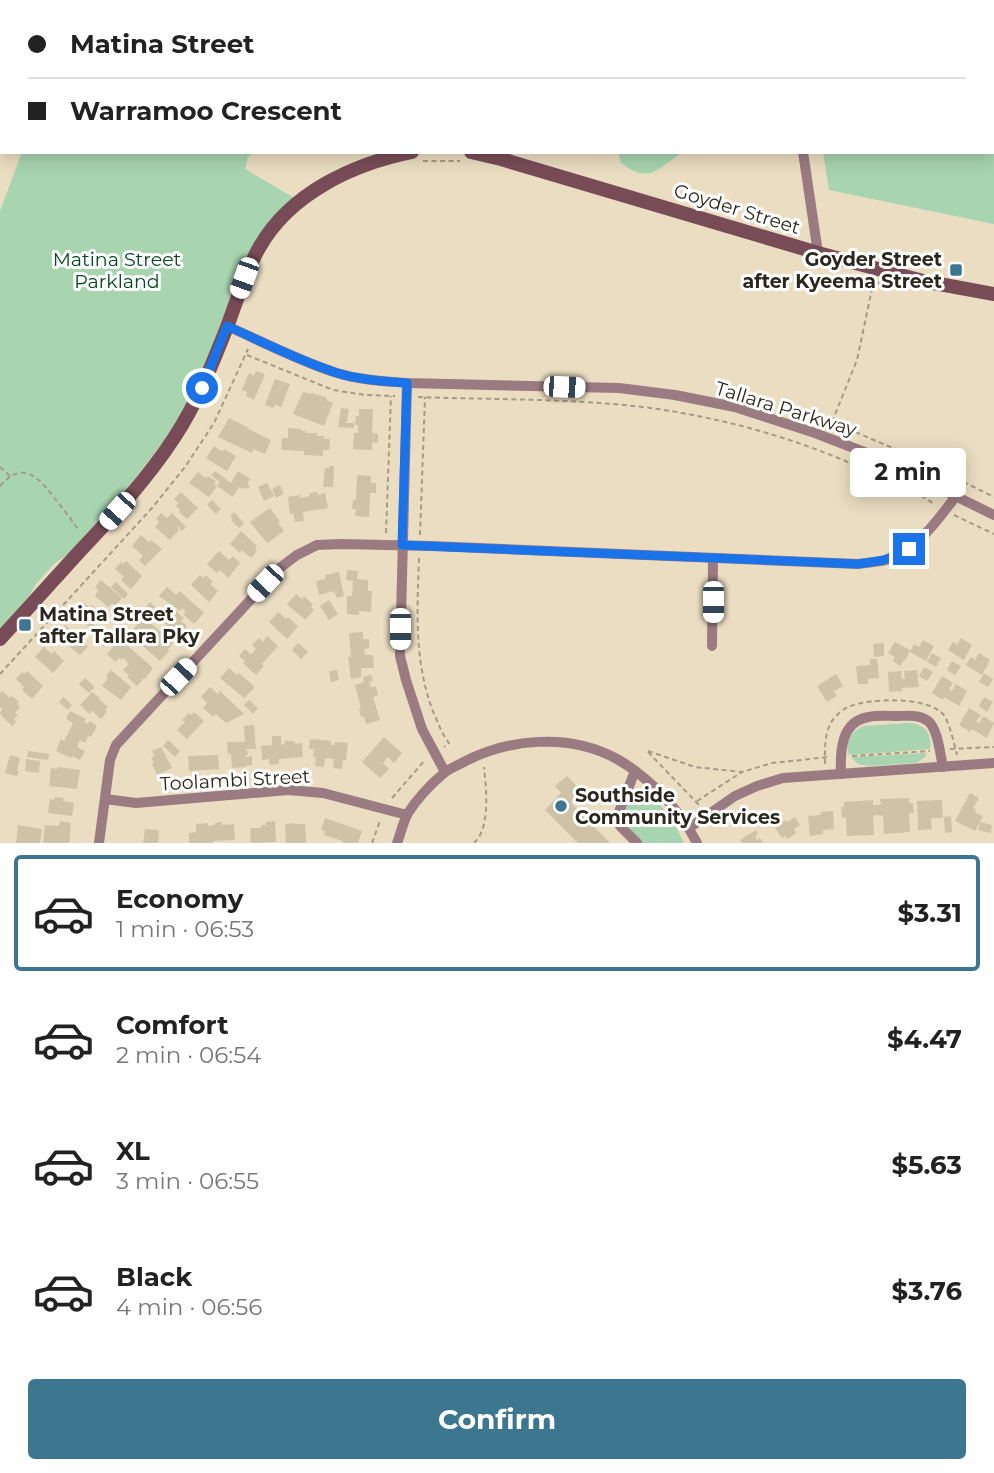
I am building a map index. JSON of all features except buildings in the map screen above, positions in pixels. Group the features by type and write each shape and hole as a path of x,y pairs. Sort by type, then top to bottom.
{"street":[{"path":"803,154 818,253"},
{"path":"0,639 148,476 176,436 202,388 244,278 259,247 274,226 301,200 331,180 390,157 416,156"},
{"name":"Goyder Street","path":"465,156 515,162 818,253 923,281 994,294"},
{"name":"Tallara Parkway","path":"227,326 310,363 373,380 619,388 676,395 735,407 872,455 994,515"},
{"path":"407,383 400,656 422,729 445,772"},
{"path":"99,843 110,760 117,745 281,567 317,545 402,545 858,564 884,560 909,549 926,534 956,496"},
{"path":"712,646 713,559"},
{"path":"841,774 842,742 856,721 869,717 915,716 929,721 936,735 943,767"},
{"path":"397,843 407,814 445,772 495,748 523,743 572,744 594,749 635,771 652,784 689,828 697,843"},
{"path":"689,828 735,796 783,778 994,763"},
{"path":"635,771 617,817 620,826 637,843"},
{"name":"Toolambi Street","path":"105,799 136,803 288,790 323,793 407,814"}],"path":[{"path":"416,156 465,156"},
{"path":"849,275 873,282 857,360 832,422 902,452 994,497"},
{"path":"0,674 152,508 185,467 214,423 253,338"},
{"path":"246,354 333,390 365,395 615,405 734,423 852,464 994,534"},
{"path":"385,545 391,396"},
{"path":"372,843 384,809 427,757 449,743 442,734 431,706 417,643 425,397"},
{"path":"0,467 10,476"},
{"path":"0,486 16,473 27,473 39,480 88,543"},
{"path":"696,802 742,772 772,763 994,747"},
{"path":"708,815 648,751 695,767 742,772"},
{"path":"474,843 479,839 485,813 486,791 481,754"}],"green space":[{"name":"Matina Street Parkland","path":"21,154 252,154 248,157 245,169 296,199 239,274 204,369 172,430 126,490 67,555 54,564 0,629 0,211"},
{"path":"619,154 680,154 660,168 647,173 631,170 621,163"},
{"path":"823,154 994,154 994,224 829,190"},
{"path":"909,723 919,725 926,731 930,739 930,749 849,755 848,741 859,728"},
{"path":"927,753 916,763 868,766 858,764 851,757"},
{"path":"642,791 660,805 684,843 642,843 632,832 625,820 624,808 632,794"}],"place":[{"name":"Goyder Street after Kyeema Street","path":"956,270"},
{"name":"Matina Street after Tallara Pky","path":"25,625"},
{"name":"Southside Community Services","path":"561,806"}],"route":[{"path":"202,388 227,326 339,373 407,383 402,545 858,564 884,560 909,549"}]}
